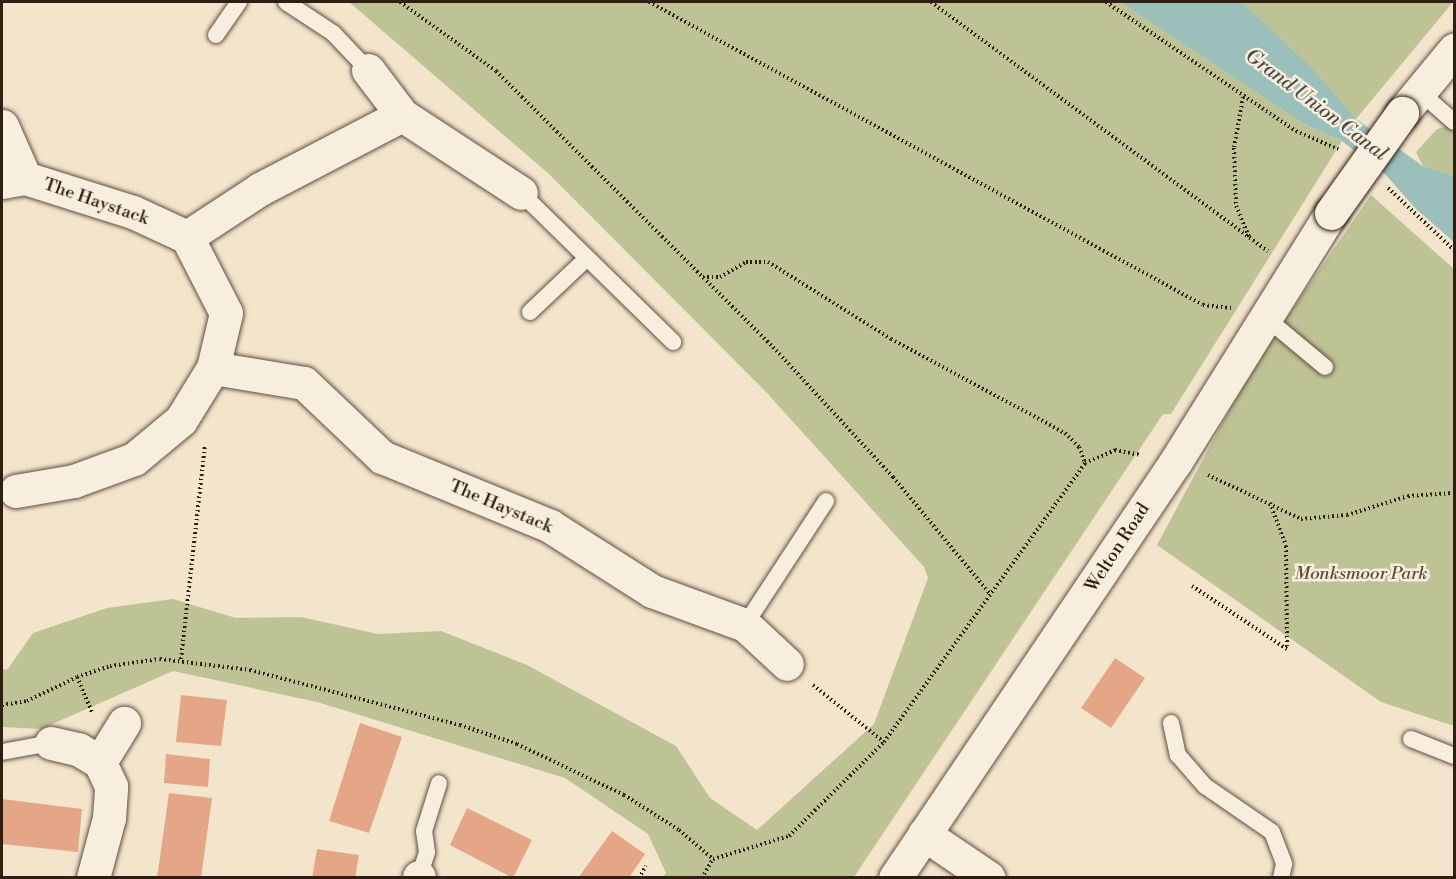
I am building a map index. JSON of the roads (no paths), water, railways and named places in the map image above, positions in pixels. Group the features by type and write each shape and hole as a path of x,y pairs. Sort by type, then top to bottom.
{"street":[{"name":"Welton Road","path":"895,878 1176,461 1331,213 1412,102 1455,50"},
{"path":"368,70 402,115 522,193"},
{"path":"16,491 74,481 134,459 181,420 213,368 226,313 188,237 260,189 402,115"},
{"path":"2,126 13,180"},
{"name":"The Haystack","path":"13,180 133,212 188,237"},
{"name":"The Haystack","path":"213,368 304,383 382,457 550,526 652,591 744,625 787,663"},
{"path":"100,762 124,723"},
{"path":"51,743 78,749 100,762 111,786 109,818 93,878"},
{"path":"924,834 988,878"}],"lane":[{"path":"216,35 239,2"},
{"path":"286,2 333,33 368,70"},
{"path":"1412,102 1455,122"},
{"path":"522,193 586,259 673,342"},
{"path":"530,312 586,259"},
{"path":"1267,314 1325,367"},
{"path":"744,625 826,501"},
{"path":"1171,723 1178,755 1205,786 1272,832 1284,864 1281,878"},
{"path":"1411,739 1455,756"},
{"path":"2,752 51,743"},
{"path":"419,877 427,852 424,831 439,783"}],"water":[{"name":"Grand Union Canal","path":"1120,2 1241,2 1310,66 1356,119 1423,166 1454,176 1454,242 1415,208 1386,175 1342,141 1304,124"}],"park label":[{"name":"Monksmoor Park","path":"1361,574"}]}
